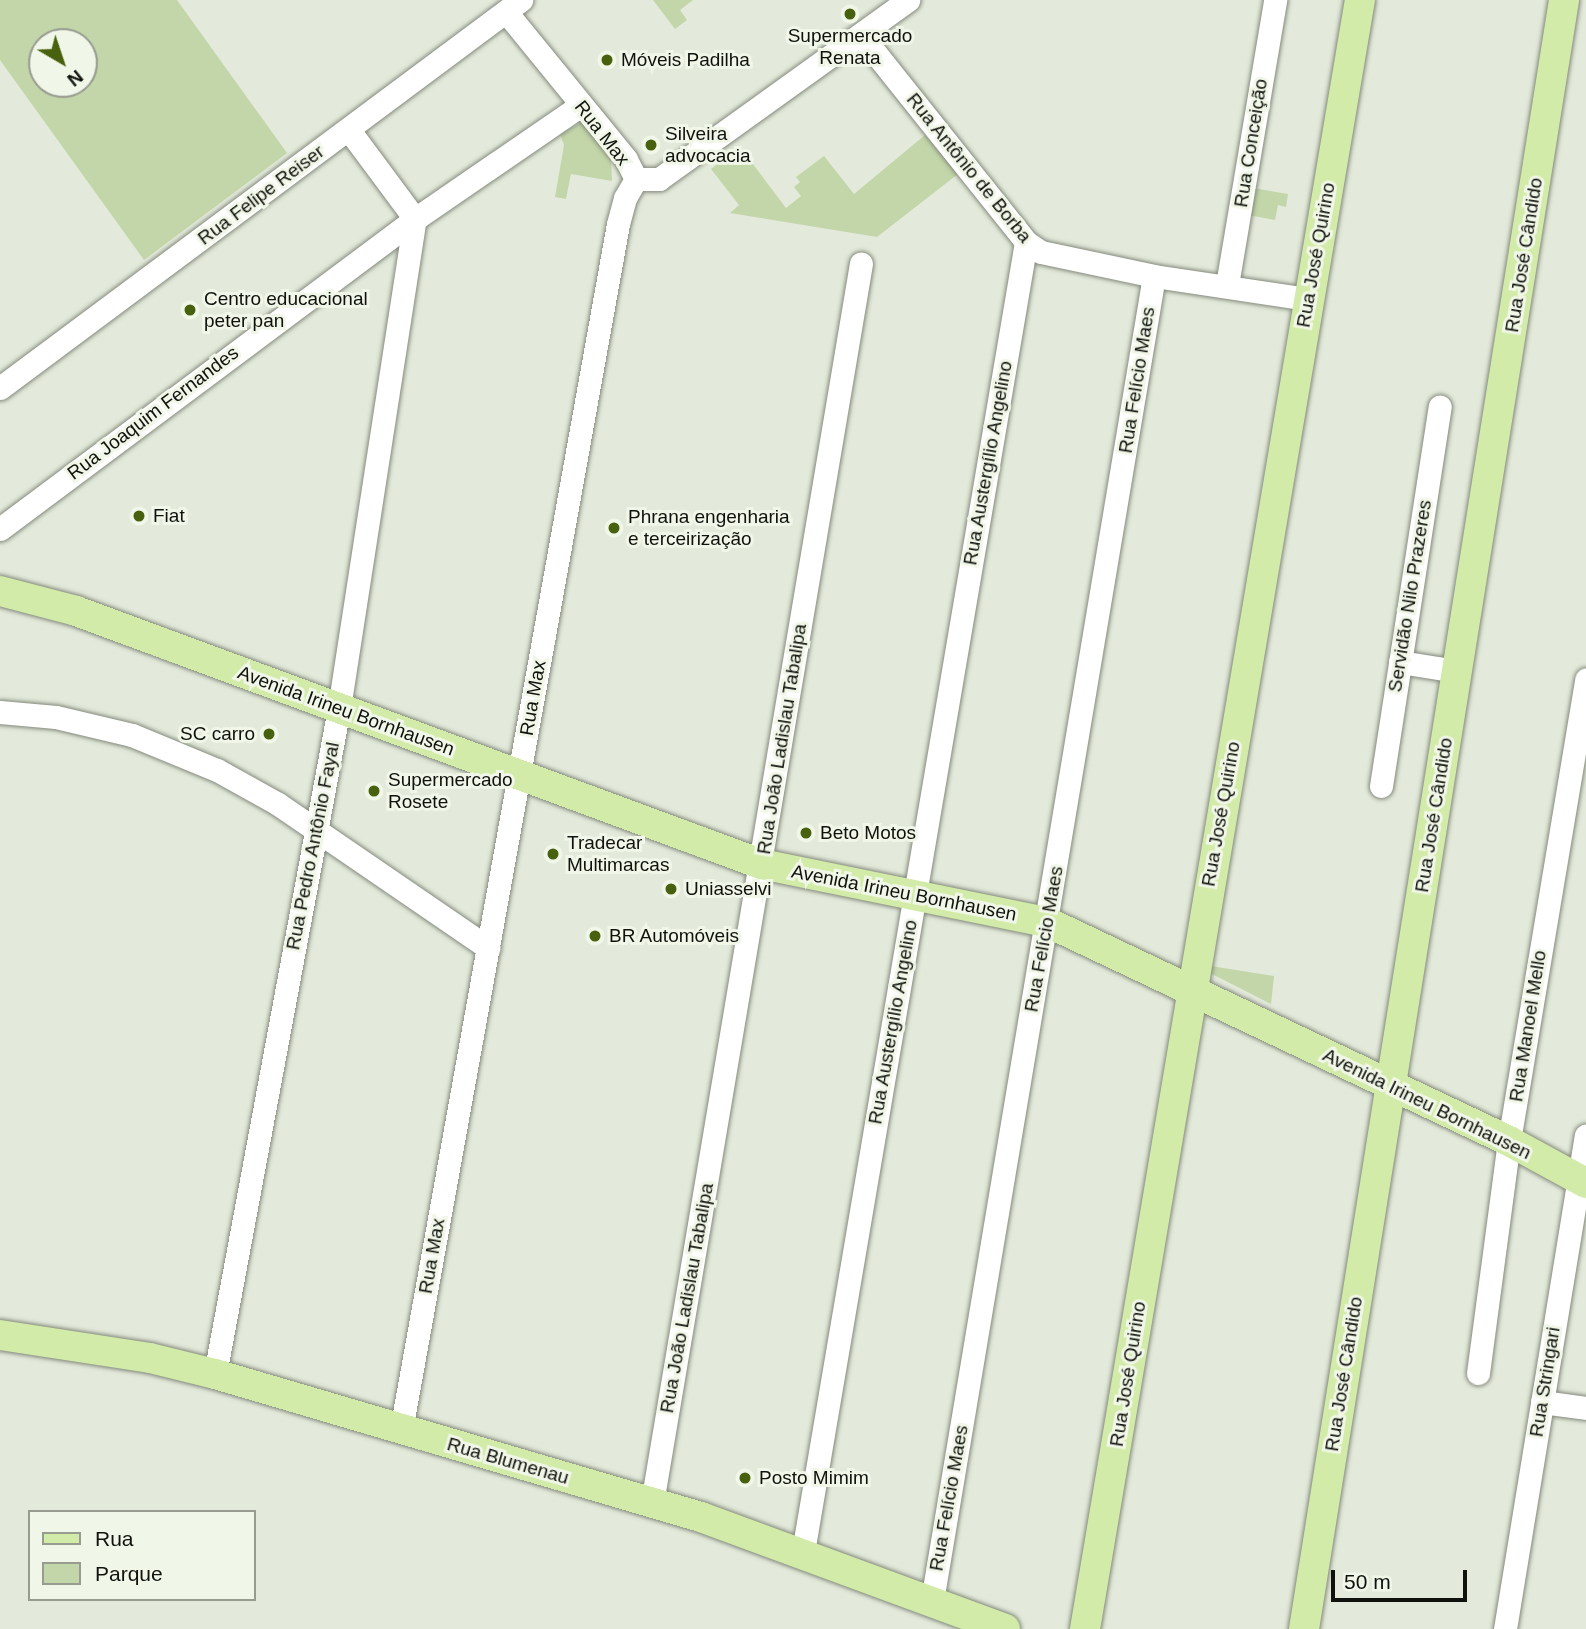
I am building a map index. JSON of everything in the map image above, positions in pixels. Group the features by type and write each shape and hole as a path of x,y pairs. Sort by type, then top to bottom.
{"main road":[{"name":"Rua José Quirino","path":"1085,1629 1360,0"},
{"name":"Rua José Cândido","path":"1304,1629 1564,0"},
{"name":"Avenida Irineu Bornhausen","path":"0,591 76,611 761,864 1047,922 1509,1142 1582,1181"},
{"name":"Rua Blumenau","path":"0,1335 150,1358 215,1374 652,1503 803,1552 1005,1629"}],"street":[{"path":"636,179 659,179 908,0"},
{"name":"Rua Conceição","path":"1227,285 1275,0"},
{"name":"Rua Max","path":"401,1430 618,224 625,198 636,179 626,159 581,106 513,6"},
{"name":"Rua Felipe Reiser","path":"0,388 513,6"},
{"name":"Rua Antônio de Borba","path":"861,34 1026,242 1041,252 1154,276 1308,299"},
{"name":"Rua Joaquim Fernandes","path":"0,529 415,219 581,106"},
{"path":"349,130 415,219"},
{"name":"Rua Pedro Antônio Fayal","path":"215,1374 339,708 415,219"},
{"name":"Rua Austergílio Angelino","path":"803,1552 1026,242"},
{"name":"Rua João Ladislau Tabalipa","path":"652,1503 862,264"},
{"name":"Rua Felício Maes","path":"932,1601 1154,276"},
{"name":"Servidão Nilo Prazeres","path":"1381,786 1440,407"},
{"path":"1400,662 1457,671"},
{"name":"Rua Manoel Mello","path":"1478,1373 1509,1142 1586,679"},
{"path":"0,712 56,717 171,749 218,770 316,830 488,948"},
{"name":"Rua Stringari","path":"1505,1629 1582,1181 1586,1136"},
{"path":"1542,1402 1586,1408"}],"green space":[{"path":"0,0 177,0 287,153 144,260 0,60"},
{"path":"653,0 693,0 680,10 687,20 675,29"},
{"path":"581,123 611,158 612,181 571,174 566,199 555,197 564,145 560,134"},
{"path":"925,135 958,174 877,237 730,213 739,205 711,169 740,147 786,208 801,196 794,187 800,182 796,177 824,156 854,194"},
{"path":"1253,188 1288,194 1286,207 1278,205 1275,220 1248,215"},
{"path":"1211,966 1274,976 1271,1004 1210,973"}],"place":[{"name":"Supermercado Renata","path":"850,14"},
{"name":"Móveis Padilha","path":"607,60"},
{"name":"Silveira advocacia","path":"651,145"},
{"name":"Centro educacional peter pan","path":"190,310"},
{"name":"Fiat","path":"139,516"},
{"name":"Phrana engenharia e terceirização","path":"614,528"},
{"name":"SC carro","path":"269,734"},
{"name":"Supermercado Rosete","path":"374,791"},
{"name":"Beto Motos","path":"806,833"},
{"name":"Tradecar Multimarcas","path":"553,854"},
{"name":"Uniasselvi","path":"671,889"},
{"name":"BR Automóveis","path":"595,936"},
{"name":"Posto Mimim","path":"745,1478"}]}
